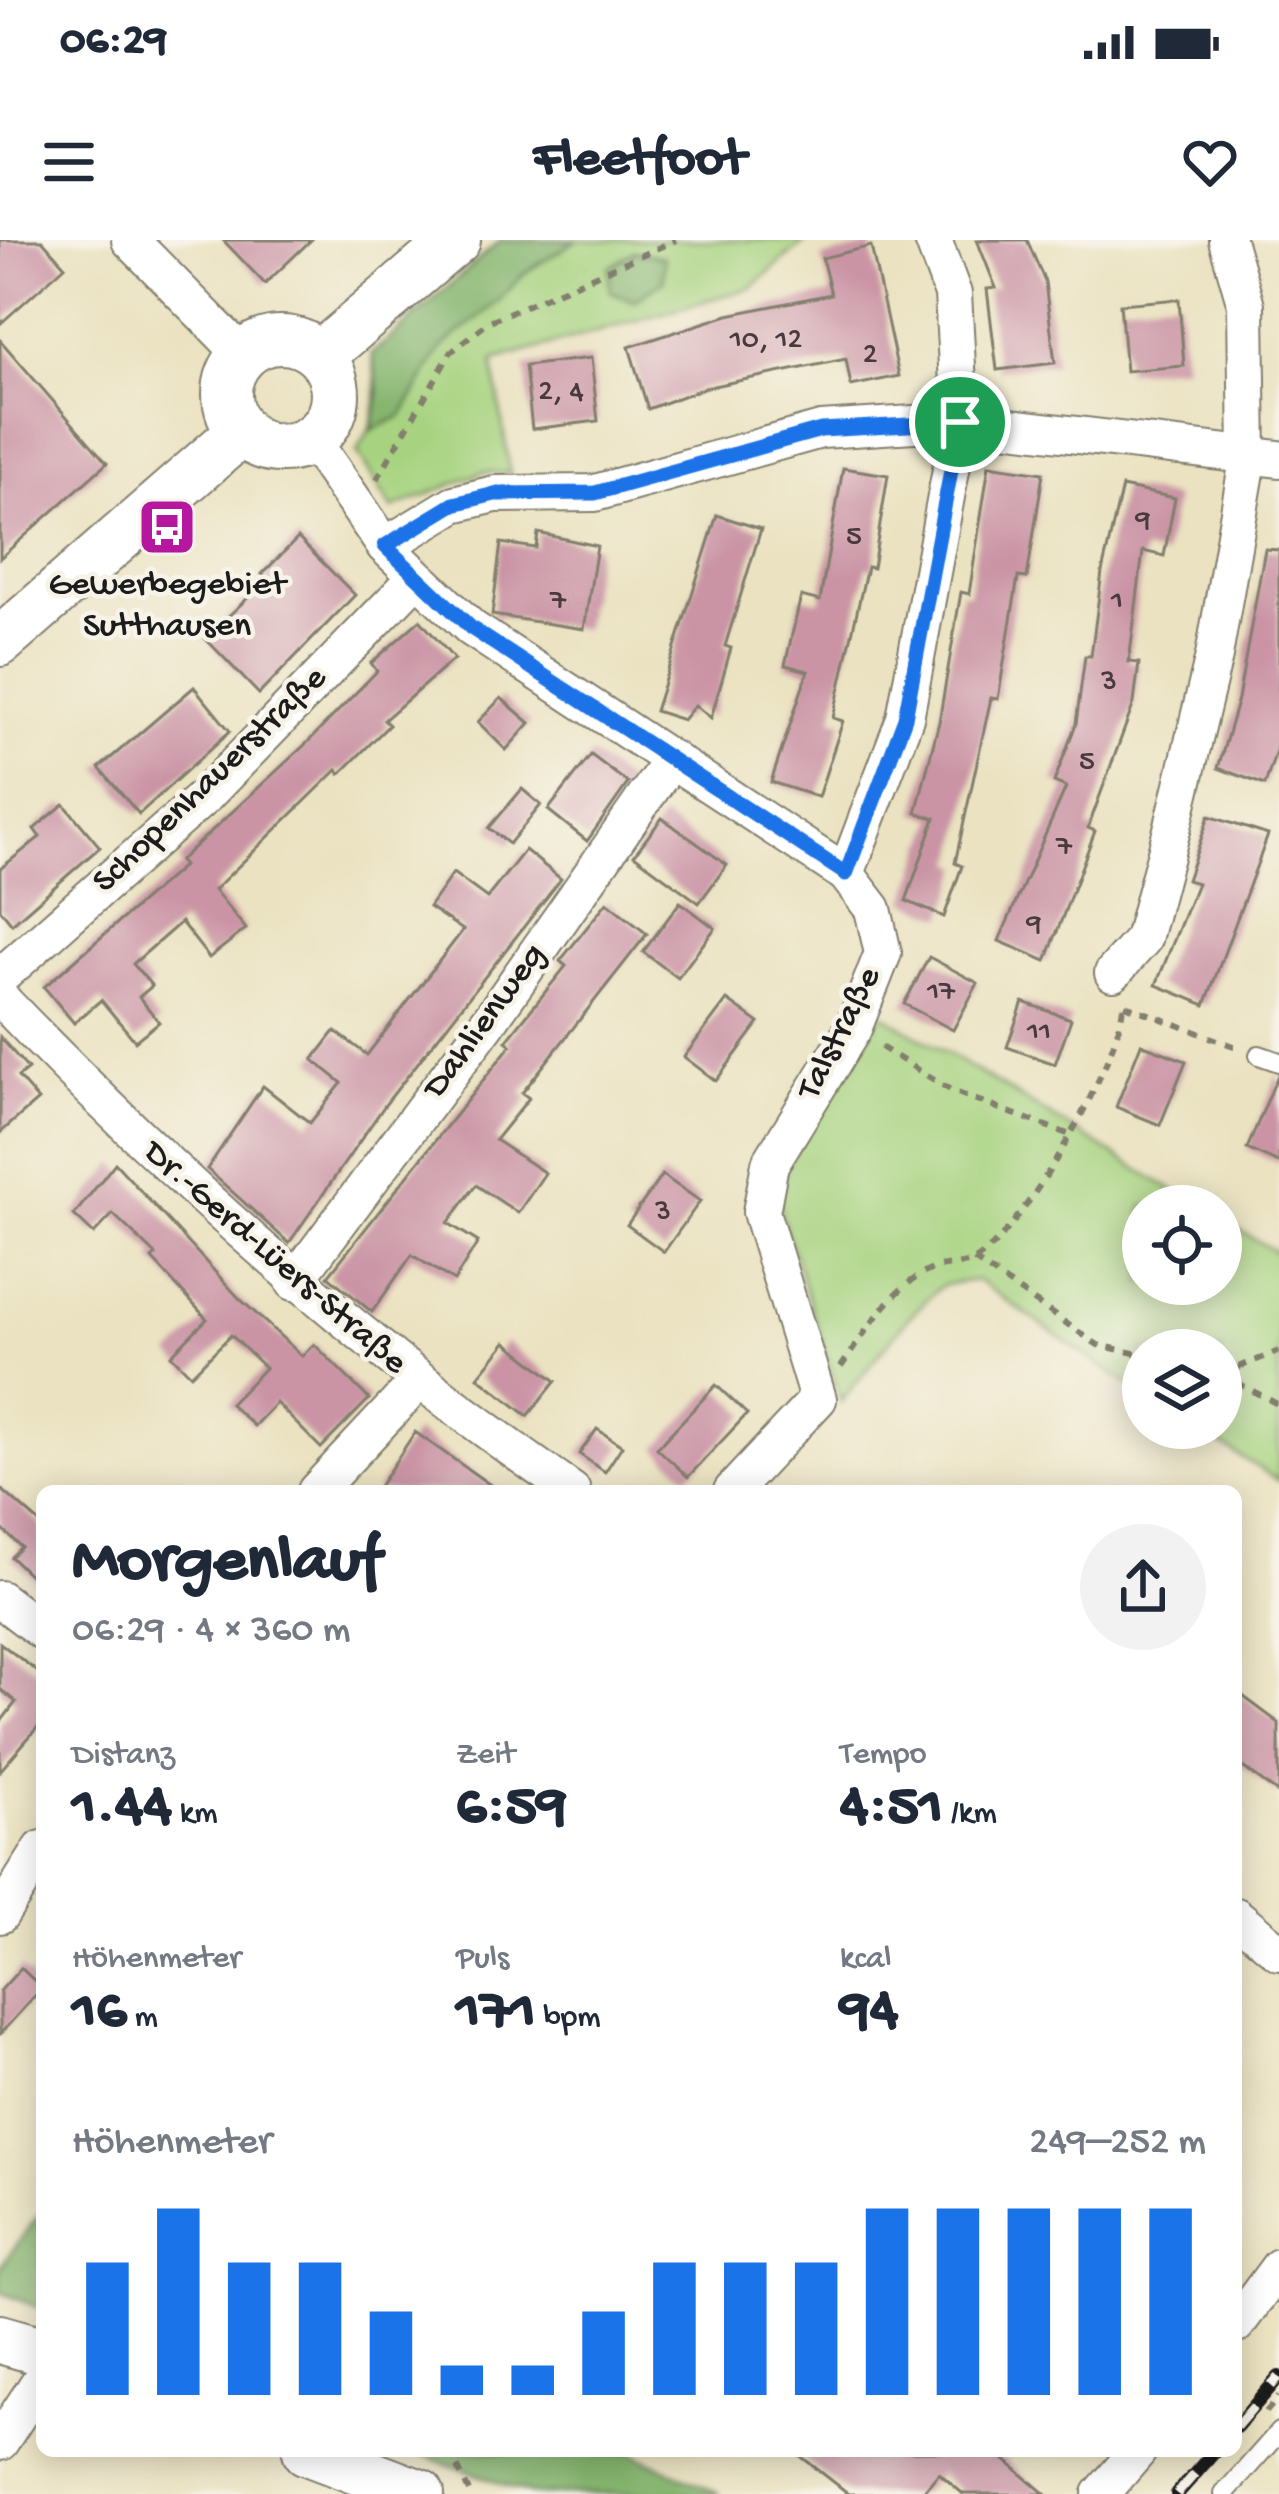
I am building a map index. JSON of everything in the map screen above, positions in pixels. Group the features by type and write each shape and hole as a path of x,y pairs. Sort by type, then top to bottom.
{"street":[{"path":"130,240 243,355"},
{"path":"320,356 456,240"},
{"path":"846,874 905,718 960,422 953,294 933,240"},
{"path":"1119,989 1143,938 1264,459 1246,305 1227,240"},
{"path":"273,340 306,346 320,356 335,384 335,400 322,429 310,440 275,448 242,431 227,401 233,368 243,355 273,340"},
{"path":"385,546 454,504 495,494 595,493 821,430 960,422 1264,459"},
{"path":"0,642 242,431"},
{"name":"Talstraße","path":"310,440 385,546 471,628 846,874 873,909 883,953 853,1029 770,1164 761,1213 818,1399"},
{"name":"Schopenhauerstraße","path":"0,977 206,796 415,579"},
{"name":"Dahlienweg","path":"295,1282 492,1017 672,759"},
{"name":"Dr.-Gerd-Lüers-Straße","path":"0,998 138,1142 295,1282 418,1383 563,1485"},
{"path":"322,1485 418,1383"},
{"path":"738,1485 818,1399"},
{"path":"0,1599 36,1626"},
{"path":"0,1915 36,1858"},
{"path":"1242,1921 1279,1952"},
{"path":"1242,2317 1279,2267"},
{"path":"0,2338 36,2349"},
{"path":"0,2443 36,2387"},
{"path":"323,2457 420,2494"},
{"path":"1101,2494 1133,2457"}],"lane":[{"path":"1259,1055 1279,1062"},
{"path":"1224,2494 1279,2432"}],"path":[{"path":"352,502 377,478 451,352 490,321 676,240"},
{"path":"818,1399 883,1308 933,1268 974,1261 1024,1207 1073,1136 1119,989 1259,1055"},
{"path":"853,1029 952,1091 1073,1136"},
{"path":"974,1261 1098,1345 1122,1350"},
{"path":"1242,1366 1279,1351"},
{"path":"1242,1385 1279,1405"},
{"path":"453,2457 470,2494"}],"green space":[{"path":"501,240 807,240 751,288 493,361 510,473 483,472 392,509 357,452 376,405 372,354"},
{"path":"501,240 577,240 523,274 499,301 442,347 402,416 372,430 379,393 372,354"},
{"path":"634,251 664,257 664,281 633,301 610,291 609,268"},
{"path":"882,1014 1164,1185 1122,1185 1122,1305 1242,1305 1242,1232 1279,1254 1279,1481 1228,1449 1242,1449 1242,1329 1122,1329 1122,1380 977,1280 942,1285 906,1320 841,1402 779,1207 785,1167"},
{"path":"36,2219 36,2307 0,2292 0,2267"},
{"path":"428,2457 641,2457 720,2494 530,2494"}],"building":[{"path":"0,240 42,240 65,266 0,324"},
{"path":"223,240 311,240 265,284"},
{"path":"977,240 1027,240 1045,282 1055,363 997,370 987,289 996,288"},
{"path":"871,246 899,376 851,386 846,359 704,388 648,409 629,347 728,315 831,294 822,258"},
{"path":"1179,299 1184,366 1126,371 1120,304"},
{"path":"0,340 107,463 0,558"},
{"path":"591,358 598,421 532,429 525,366"},
{"path":"989,465 1043,473 1027,578 1018,577 998,699 991,698 955,863 962,866 944,917 906,901 935,818 916,813 939,722 961,592 969,594"},
{"path":"843,468 888,475 873,568 867,567 833,718 843,721 818,797 771,782 808,671 785,665 801,596 820,601"},
{"path":"1122,487 1175,498 1164,556 1143,551 1129,662 1139,663 1134,703 1088,828 1095,831 1046,961 999,941 1066,787 1054,782 1076,724 1085,656 1091,656 1102,572"},
{"path":"717,515 761,529 725,646 731,648 711,718 695,705 683,720 655,711"},
{"path":"538,533 597,546 584,629 492,615 501,543 536,548"},
{"path":"298,538 355,595 259,694 205,638 268,579 262,574"},
{"path":"1265,549 1279,550 1279,742 1265,785 1218,768 1238,699"},
{"path":"420,620 454,659 384,720 389,725 340,774 337,770 214,890 246,929 209,958 181,922 133,964 152,986 139,997 159,1022 135,1041 101,1000 74,1023 44,987 183,866 179,861 308,742 377,671 371,663"},
{"path":"194,687 230,731 139,814 99,768"},
{"path":"501,698 530,723 506,750 478,722"},
{"path":"591,755 628,783 587,841 548,810"},
{"path":"522,789 541,805 509,844 489,828"},
{"path":"64,804 100,847 12,924 0,909 0,869 40,837 34,829"},
{"path":"1209,816 1268,835 1205,1005 1156,985 1197,883 1187,880"},
{"path":"662,818 727,865 699,903 634,855"},
{"path":"525,850 561,879 385,1105 289,1243 207,1169 263,1086 310,1123 342,1083 313,1060 335,1031 367,1055 463,930 429,907 453,873 487,898"},
{"path":"607,902 647,934 522,1093 529,1098 495,1140 545,1173 518,1213 476,1185 448,1223 478,1242 454,1281 412,1255 372,1312 328,1276 511,1045 506,1041 566,966 560,961"},
{"path":"680,902 715,928 678,978 643,952"},
{"path":"929,957 978,983 953,1030 904,1004"},
{"path":"727,1000 759,1023 716,1081 684,1057"},
{"path":"1023,1002 1071,1019 1055,1064 1007,1047"},
{"path":"0,1037 28,1069 18,1077 38,1100 0,1133"},
{"path":"1141,1044 1186,1061 1160,1125 1116,1107"},
{"path":"1279,1075 1279,1163 1247,1149"},
{"path":"115,1163 239,1298 302,1356 314,1344 369,1399 321,1448 276,1403 254,1426 230,1404 265,1368 231,1335 191,1375 171,1355 207,1319 152,1259 156,1255 113,1214 94,1234 74,1215"},
{"path":"662,1175 700,1201 664,1252 627,1225"},
{"path":"506,1342 556,1381 528,1416 478,1377"},
{"path":"716,1385 747,1414 688,1477 657,1448"},
{"path":"597,1429 622,1446 605,1472 579,1454"},
{"path":"415,1432 490,1485 380,1485"},
{"path":"0,1488 36,1520 36,1581 11,1557 21,1547 0,1527"},
{"path":"0,1643 36,1671 36,1729 0,1771 0,1723 16,1702 0,1689"},
{"path":"1242,1695 1279,1723 1279,1794 1242,1766"},
{"path":"21,1968 36,1982 36,1995 0,2034 0,1991"},
{"path":"802,2457 1002,2457 1045,2494 963,2494 939,2473 921,2494 849,2494"}],"railway":[{"path":"1242,2420 1279,2377"},
{"path":"1177,2494 1210,2457"}],"place":[{"name":"Gewerbegebiet Sutthausen","path":"167,527"}],"route":[{"path":"960,422 905,718 846,874 471,628 385,546 454,504 495,494 595,493 821,430 960,422"}]}
